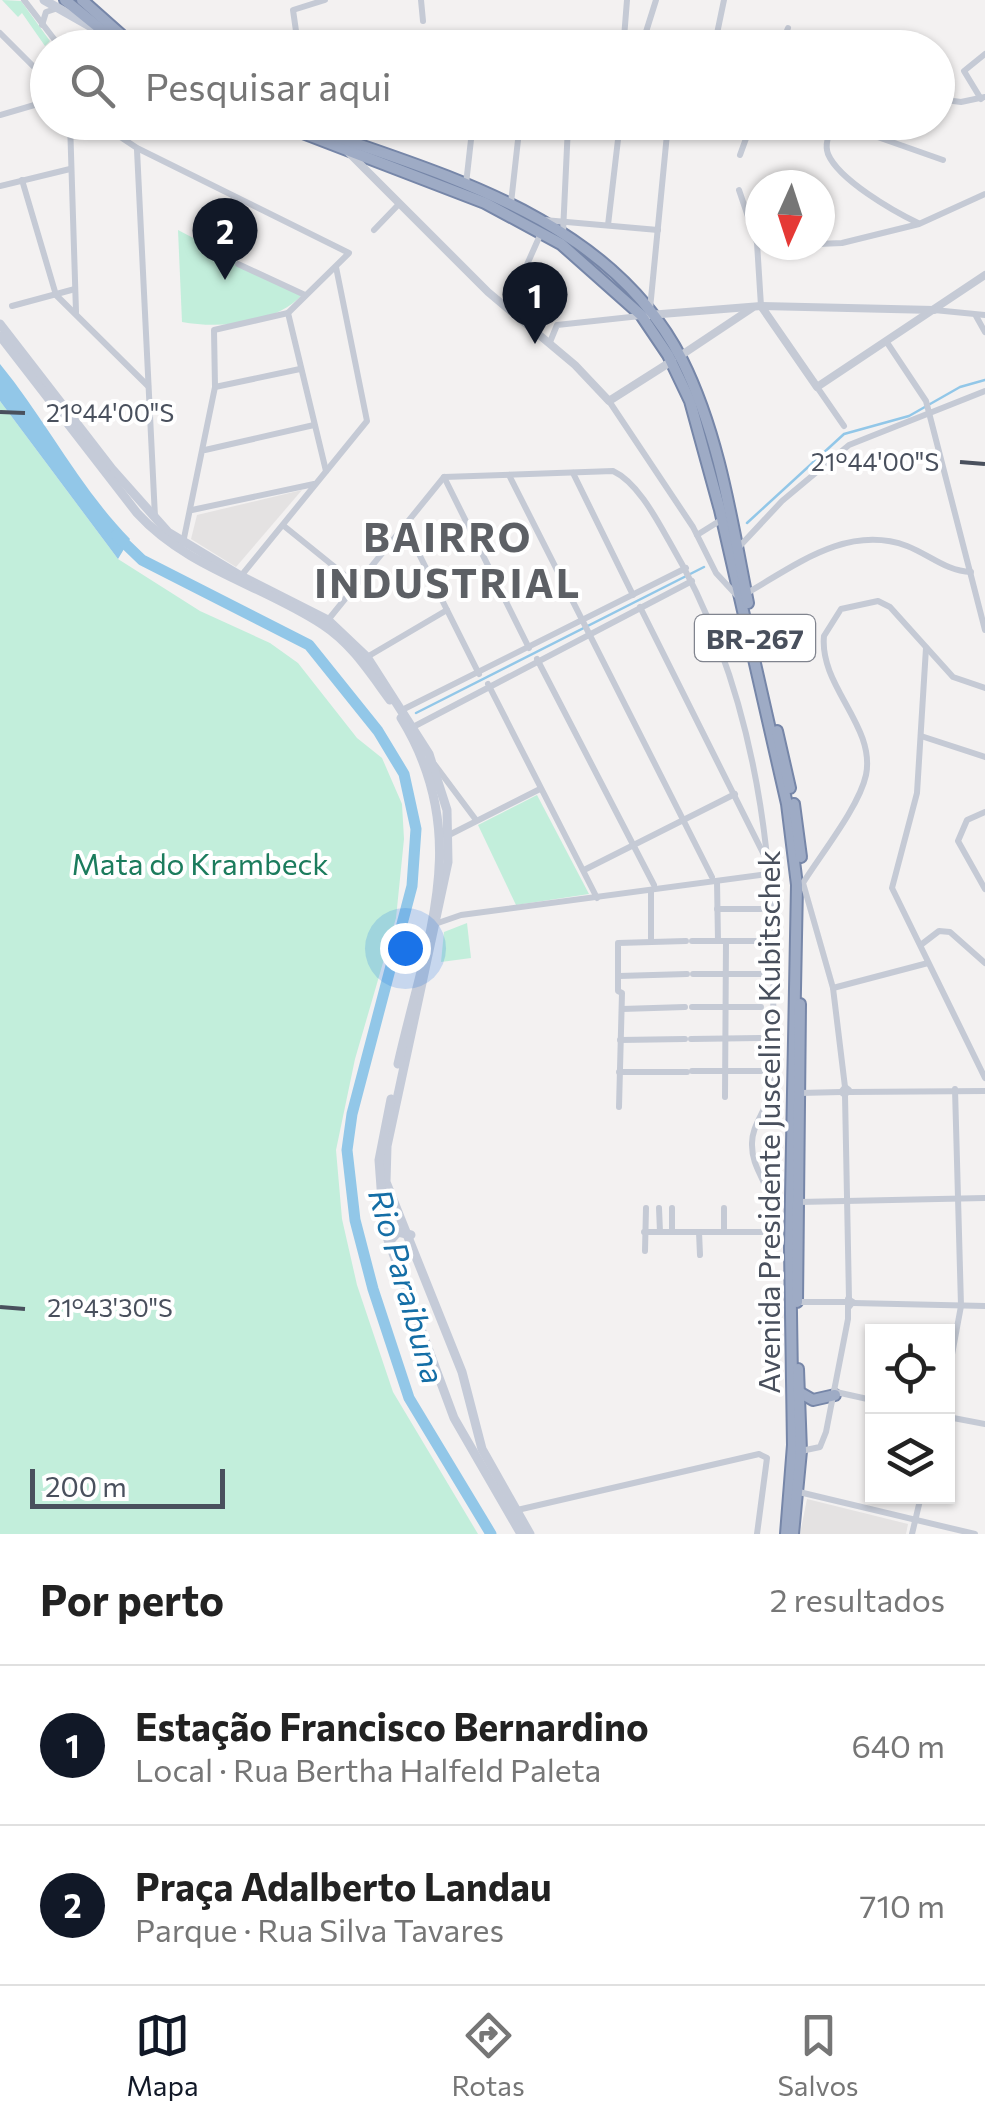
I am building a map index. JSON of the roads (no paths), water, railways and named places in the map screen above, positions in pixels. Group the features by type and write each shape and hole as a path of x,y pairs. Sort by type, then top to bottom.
{"highway":[{"path":"82,0 116,30"},
{"path":"61,4 104,30"},
{"name":"Avenida Presidente Juscelino Kubitschek","path":"320,140 542,225 562,227 648,313 704,414 738,548 738,568"},
{"name":"Avenida Presidente Juscelino Kubitschek","path":"343,140 511,203 648,313"},
{"name":"Avenida Presidente Juscelino Kubitschek","path":"676,358 738,568 787,804 797,885 790,1248 799,1492 790,1534"},
{"name":"Avenida Presidente Juscelino Kubitschek","path":"743,596 794,803 803,883 799,1392 790,1534"},
{"path":"799,1392 816,1401 836,1394"}],"main road":[{"path":"44,0 61,4 101,30"},
{"path":"0,324 144,508 182,543 345,643 414,727"},
{"path":"0,336 148,525 170,545 328,620 367,656 431,759 444,797 449,835 387,1146 386,1182 411,1235 462,1372 482,1449 521,1534"},
{"path":"285,604 328,620"},
{"path":"390,700 422,756 449,835"},
{"path":"440,813 442,858 432,924 379,1160 379,1194 388,1242 468,1446 530,1534"},
{"path":"388,1242 398,1232 411,1235"},
{"path":"440,1379 454,1381 462,1372"}],"street":[{"path":"24,0 45,30"},
{"path":"295,30 293,10 325,0"},
{"path":"421,0 423,21"},
{"path":"621,30 627,0"},
{"path":"649,30 656,0"},
{"path":"718,30 724,0"},
{"path":"42,26 46,12 61,4"},
{"path":"0,34 30,64"},
{"path":"955,101 983,98 964,70 985,54"},
{"path":"0,115 30,106"},
{"path":"70,140 76,313"},
{"path":"125,140 349,253 288,313 213,333 215,386 205,450 182,543"},
{"path":"466,185 471,140"},
{"path":"511,203 520,140"},
{"path":"567,140 562,227 658,230"},
{"path":"608,226 618,140"},
{"path":"648,313 667,140"},
{"path":"740,154 745,140"},
{"path":"828,140 834,162 878,200 919,224"},
{"path":"886,140 943,160"},
{"path":"137,148 155,518"},
{"path":"345,150 488,292 550,342 609,401 697,534 716,573 743,596 826,548 872,540 897,542 956,572 972,572"},
{"path":"0,186 70,169"},
{"path":"22,180 56,295 149,387"},
{"path":"739,190 745,207"},
{"path":"835,244 919,224 985,194"},
{"path":"374,230 399,204"},
{"path":"525,269 542,225"},
{"path":"759,260 761,306 844,426"},
{"path":"238,264 305,294"},
{"path":"239,579 368,418 336,267"},
{"path":"817,387 985,276"},
{"path":"12,306 75,289"},
{"path":"550,342 556,325 648,313 761,306 900,308 985,315"},
{"path":"609,401 761,306"},
{"path":"900,308 908,327"},
{"path":"716,309 726,314 726,326"},
{"path":"288,313 326,472"},
{"path":"975,315 985,332"},
{"path":"886,341 928,408 985,630"},
{"path":"215,386 300,368"},
{"path":"738,548 834,454 928,408 985,391"},
{"path":"205,450 314,425"},
{"path":"328,620 444,477 617,472 662,527 689,575 742,710 762,817 769,874 770,1093 752,1134 752,1151 768,1197 769,1256"},
{"path":"572,473 633,595"},
{"path":"509,475 715,879 726,974 725,1096"},
{"path":"444,477 529,648"},
{"path":"192,510 316,484"},
{"path":"144,508 152,499"},
{"path":"697,534 722,520"},
{"path":"404,524 479,674"},
{"path":"284,526 358,585"},
{"path":"716,573 727,576 738,568"},
{"path":"414,727 537,659 633,595 689,575"},
{"path":"402,710 529,648 640,607 689,575"},
{"path":"795,1451 820,1447 836,1394 849,1303 845,1091 834,988 803,883 866,776 858,733 825,660 824,636 830,621 852,604 878,601 890,607 953,676 985,688"},
{"path":"640,607 766,860"},
{"path":"367,656 447,610"},
{"path":"926,647 912,823 892,881 985,1078"},
{"path":"537,659 652,888 650,940"},
{"path":"488,684 597,898"},
{"path":"921,736 985,757"},
{"path":"431,759 476,820"},
{"path":"449,835 540,790"},
{"path":"584,870 685,816 736,794"},
{"path":"985,812 967,820 958,840 985,889"},
{"path":"748,820 762,817"},
{"path":"972,860 982,862"},
{"path":"432,924 461,915 769,874"},
{"path":"718,909 761,909"},
{"path":"801,926 814,927"},
{"path":"922,944 939,931 950,932 985,963"},
{"path":"619,1108 620,941 762,941"},
{"path":"834,988 928,963"},
{"path":"618,976 762,974"},
{"path":"622,1008 761,1008"},
{"path":"620,1040 760,1038"},
{"path":"619,1072 761,1071"},
{"path":"955,1089 961,1306 955,1338"},
{"path":"800,1093 985,1090"},
{"path":"799,1202 985,1198"},
{"path":"645,1251 646,1208"},
{"path":"660,1208 660,1232"},
{"path":"672,1208 672,1232"},
{"path":"724,1208 724,1232"},
{"path":"644,1232 769,1232"},
{"path":"700,1232 700,1255"},
{"path":"797,1302 985,1306"},
{"path":"836,1394 865,1399"},
{"path":"955,1418 985,1424"},
{"path":"513,1511 759,1454 767,1458 757,1534"},
{"path":"799,1492 975,1534"},
{"path":"912,1534 919,1504"}],"water":[{"path":"0,364 95,498 130,539 118,559 0,401"}],"waterway":[{"path":"747,523 844,434 909,416 960,387 985,380"},
{"name":"Rio Paraibuna","path":"116,535 142,560 309,645 378,731 404,774 416,829 412,886 352,1114 347,1150 355,1220 409,1398 491,1534"},
{"path":"416,713 704,567"}],"place":[{"name":"Praça Adalberto Landau","path":"225,280"},
{"name":"Estação Francisco Bernardino","path":"535,344"}],"district":[{"name":"BAIRRO INDUSTRIAL","path":"448,558"}],"park label":[{"name":"Mata do Krambeck","path":"200,862"}]}
